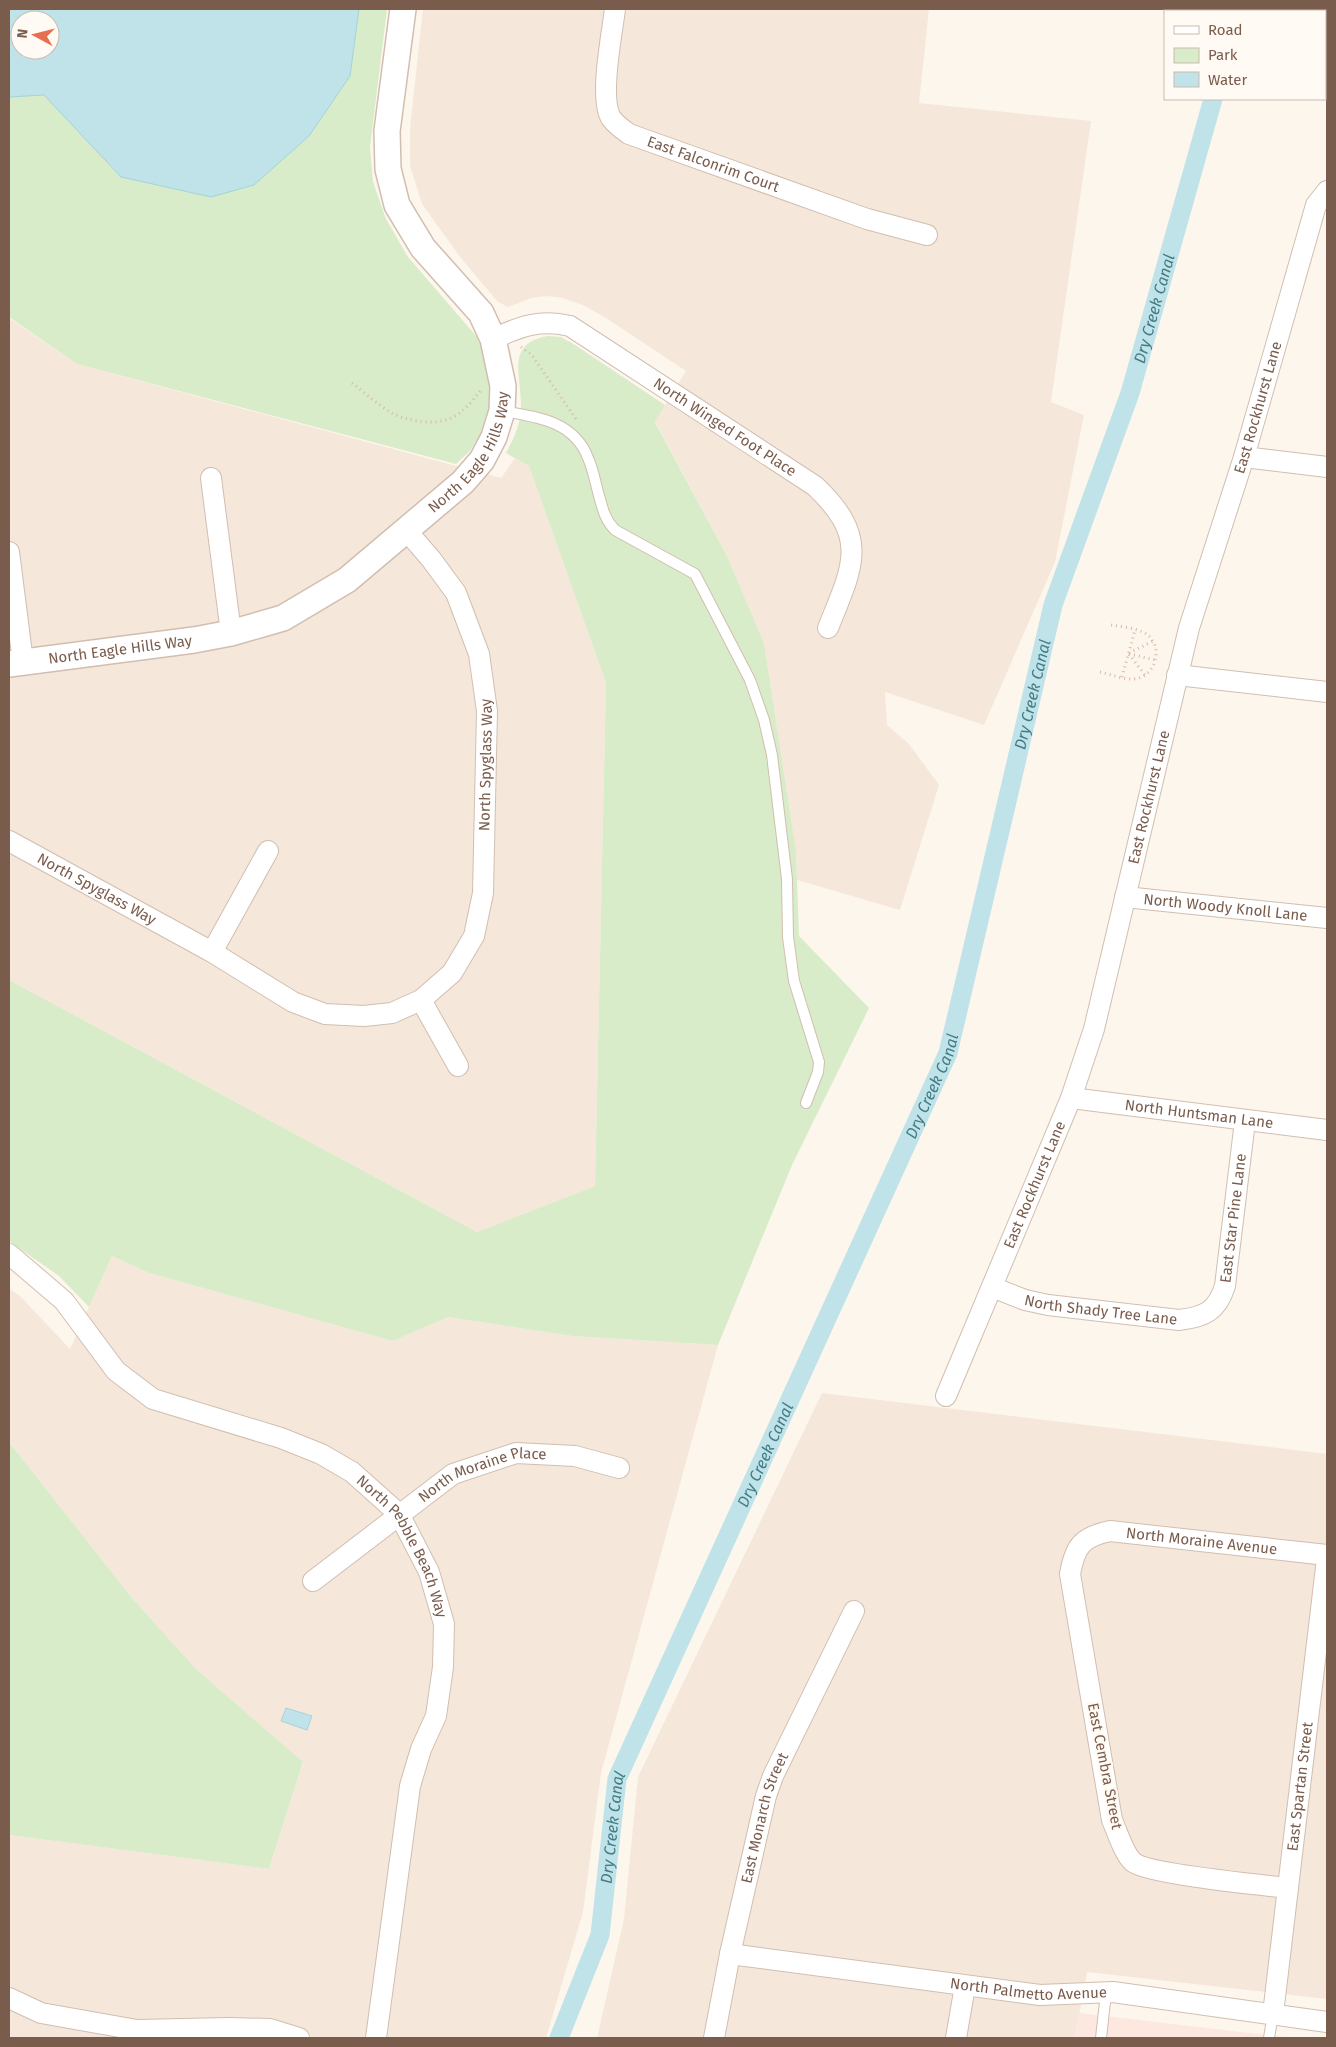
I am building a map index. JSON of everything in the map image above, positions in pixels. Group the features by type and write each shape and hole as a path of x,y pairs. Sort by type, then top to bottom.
{"street":[{"name":"North Eagle Hills Way","path":"16,663 194,640 231,633 283,618 347,580 463,482 482,460 494,437 502,411 502,384 493,339 481,313 423,248 396,205 388,169 387,131 403,9"},
{"name":"East Falconrim Court","path":"615,9 605,94 611,118 619,127 629,134 867,219 927,235"},
{"name":"East Rockhurst Lane","path":"946,1396 1071,1098 1094,1029 1189,628 1244,457 1316,205 1327,191"},
{"name":"North Winged Foot Place","path":"493,339 534,324 552,322 570,326 816,486 844,518 851,544 852,557 849,576 828,628"},
{"path":"1244,457 1327,467"},
{"path":"211,478 231,633"},
{"name":"North Spyglass Way","path":"9,841 212,952 294,1002 325,1014 364,1016 392,1013 421,1000 452,973 474,936 482,901 487,711 480,654 456,593 431,559 406,530"},
{"path":"9,552 16,663"},
{"path":"1177,675 1327,692"},
{"path":"212,952 268,851"},
{"name":"North Woody Knoll Lane","path":"1125,897 1327,918"},
{"path":"421,1000 458,1066"},
{"name":"North Huntsman Lane","path":"1071,1098 1327,1130"},
{"name":"East Star Pine Lane","path":"1211,1310 1221,1298 1225,1286 1245,1121"},
{"name":"North Pebble Beach Way","path":"9,1254 64,1301 116,1371 153,1399 281,1438 321,1454 352,1472 399,1514 429,1572 444,1624 443,1667 436,1716 421,1749 410,1786 376,2038"},
{"name":"North Shady Tree Lane","path":"992,1287 1025,1300 1048,1305 1170,1318 1198,1318 1211,1310"},
{"name":"North Moraine Place","path":"312,1581 453,1474 516,1453 575,1456 619,1468"},
{"name":"North Moraine Avenue","path":"1080,1543 1093,1535 1110,1531 1327,1557"},
{"name":"East Cembra Street","path":"1080,1543 1072,1558 1070,1574 1112,1820 1120,1840 1133,1862 1158,1871 1288,1888"},
{"name":"East Spartan Street","path":"1273,2014 1327,1557"},
{"name":"East Monarch Street","path":"714,2038 730,1954 766,1796 773,1776 854,1611"},
{"name":"North Palmetto Avenue","path":"730,1954 1040,1995 1106,1993 1327,2022"},
{"path":"956,2038 965,1986"},
{"path":"9,1998 41,2012 137,2030 270,2029 299,2038"}],"lane":[{"path":"502,411 547,419 572,433 581,444 588,458 604,515 609,524 615,530 695,574 750,680 764,720 772,755 787,879 788,937 794,981 819,1062 818,1072 806,1103"},
{"path":"1101,2038 1106,1993"},
{"path":"1269,2038 1273,2014"}],"path":[{"path":"520,347 531,354 578,421"},
{"path":"352,383 393,414 413,420 433,422 452,417 467,406 484,387 502,384"},
{"path":"1100,672 1134,679 1150,671 1156,660 1157,654 1153,641 1148,635 1111,625"},
{"path":"1122,678 1134,630"},
{"path":"1128,654 1153,641"},
{"path":"1128,654 1156,660"},
{"path":"1128,654 1145,675"}],"shaded area":[{"path":"423,9 929,9 919,103 1091,121 1051,402 1084,415 1055,562 984,725 885,692 887,725 909,744 939,785 900,910 797,880 796,851 764,643 727,556 655,421 686,371 585,306 563,298 546,296 531,298 508,307 498,302 460,257 422,204 410,166 410,128"},
{"path":"9,318 77,364 501,478 515,458 529,466 606,683 595,1186 477,1232 9,980"},
{"path":"112,1256 149,1273 393,1341 448,1317 572,1336 718,1345 601,1773 583,1912 546,2038 9,2038 9,1835 269,1869 303,1763 197,1670 132,1598 9,1442 9,1289 19,1295 70,1349"},
{"path":"822,1393 1327,1454 1327,1999 1087,1972 1075,2038 597,2038 624,1919 638,1777"},
{"path":"1079,2013 1293,2038 1075,2038"}],"green space":[{"path":"9,9 387,9 370,147 373,182 386,219 408,257 477,337 486,356 491,381 491,408 482,431 470,451 456,464 77,364 9,317"},
{"path":"548,336 561,337 575,345 665,405 655,422 727,556 764,643 796,851 799,936 869,1008 792,1165 718,1345 572,1336 448,1317 393,1341 149,1273 112,1256 89,1307 59,1276 9,1241 9,980 477,1232 595,1186 606,683 529,466 506,453 513,440 520,417 521,404 518,367 520,356 524,347 533,340"},
{"path":"9,1442 132,1598 197,1670 303,1762 269,1869 9,1835"}],"water":[{"path":"9,9 359,9 350,76 309,136 254,185 211,197 121,177 44,95 9,97"},
{"path":"286,1708 312,1716 307,1730 281,1721"}],"waterway":[{"name":"Dry Creek Canal","path":"559,2038 600,1935 617,1779 948,1053 1053,605 1130,393 1213,100"}]}
